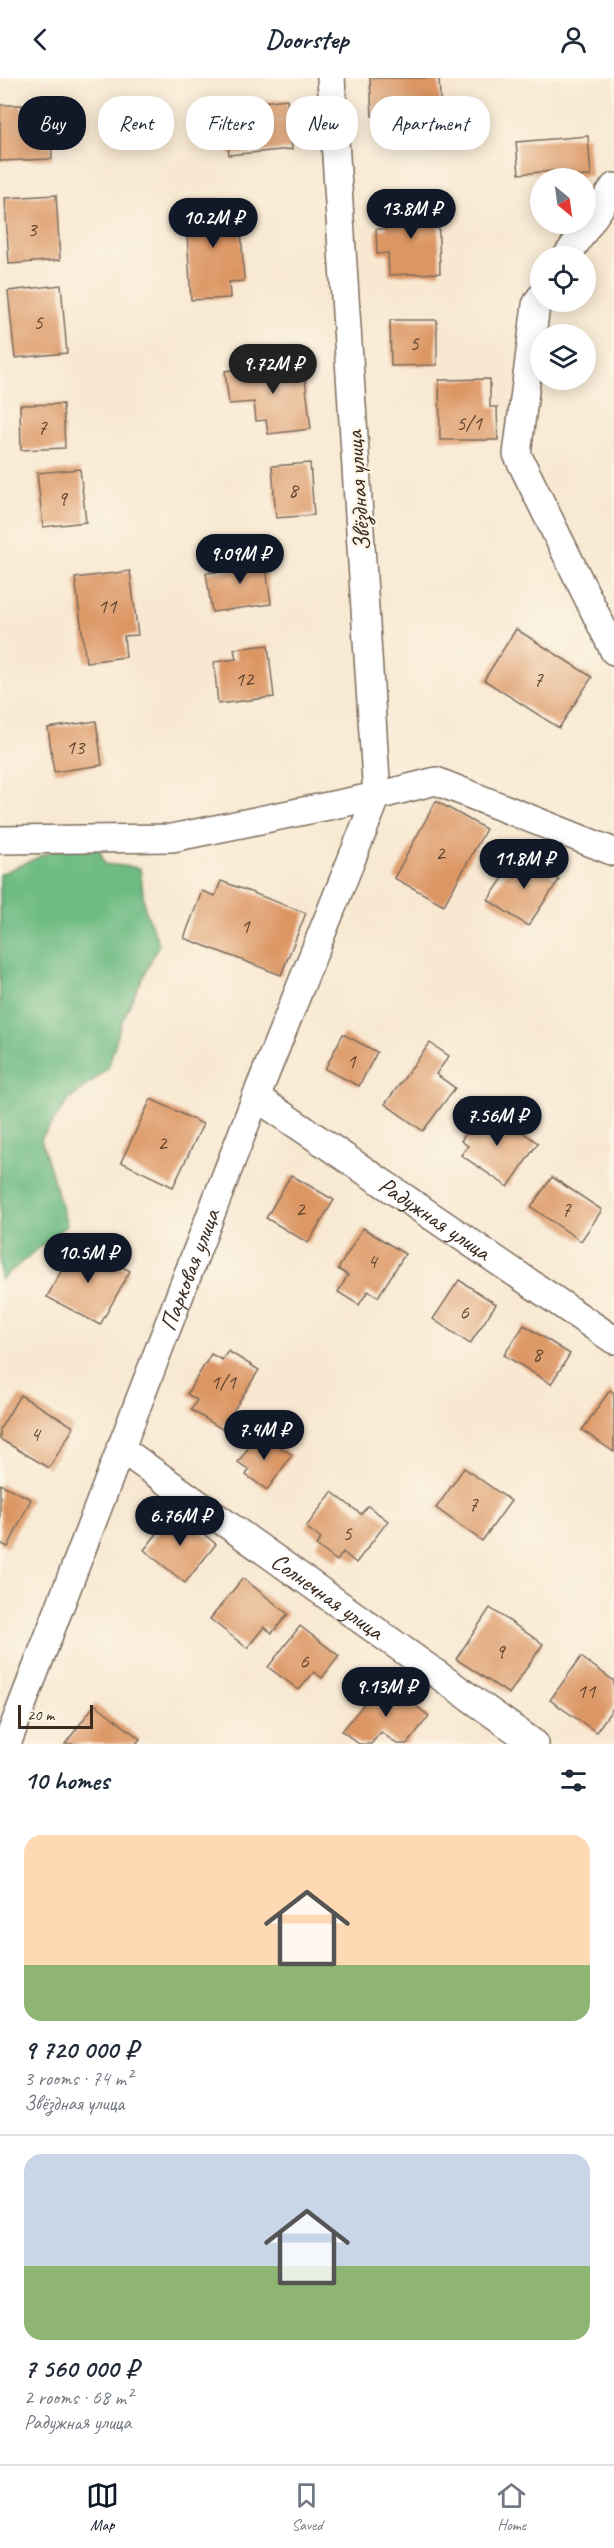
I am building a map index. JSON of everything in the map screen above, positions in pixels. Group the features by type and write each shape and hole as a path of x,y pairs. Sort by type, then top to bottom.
{"street":[{"name":"Звёздная улица","path":"331,78 377,796"},
{"path":"574,246 614,188"},
{"path":"535,312 517,454 614,651"},
{"path":"0,840 171,838 377,796 436,781 614,852"},
{"name":"Парковая улица","path":"7,1744 256,1097 377,796"},
{"name":"Радужная улица","path":"256,1097 614,1340"},
{"name":"Солнечная улица","path":"120,1448 535,1744"}],"green space":[{"path":"98,846 105,864 140,868 145,909 159,944 122,1021 108,1068 68,1101 41,1139 67,1225 0,1280 0,874 55,850"}],"building":[{"path":"370,78 439,78 440,96 371,96"},
{"path":"286,99 286,150 229,155 228,150 274,150 274,100"},
{"path":"0,105 18,105 18,150 52,150 52,159 0,161"},
{"path":"588,136 590,168 530,168 530,173 519,174 516,142"},
{"path":"56,195 60,260 9,264 5,198"},
{"path":"220,198 220,209 240,208 244,281 229,282 230,298 191,300 185,201"},
{"path":"438,206 440,273 389,275 388,253 377,254 376,229 386,229 385,208"},
{"path":"61,285 67,353 15,358 8,291"},
{"path":"390,320 437,320 437,365 391,366"},
{"path":"303,362 311,429 268,434 266,420 256,421 254,402 229,404 225,371"},
{"path":"490,379 490,407 497,407 498,440 440,440 439,380"},
{"path":"63,404 65,448 21,450 20,405"},
{"path":"310,463 314,515 276,518 272,466"},
{"path":"80,469 86,522 43,527 37,473"},
{"path":"264,553 271,604 212,612 206,573 241,569 239,557"},
{"path":"130,571 138,635 124,636 126,657 86,662 75,578"},
{"path":"516,629 592,677 559,728 484,680"},
{"path":"268,645 274,697 218,704 214,662 236,659 234,649"},
{"path":"96,721 102,765 54,772 48,728"},
{"path":"436,801 486,829 444,905 394,878"},
{"path":"519,854 559,880 528,926 488,900"},
{"path":"221,881 306,913 281,975 184,938 202,891 215,896"},
{"path":"343,1034 377,1052 359,1086 325,1069"},
{"path":"430,1043 449,1056 436,1074 455,1088 423,1131 385,1104"},
{"path":"151,1099 203,1124 173,1187 121,1162"},
{"path":"484,1106 538,1143 508,1187 461,1155 468,1146 461,1141"},
{"path":"291,1175 334,1200 308,1243 266,1218"},
{"path":"552,1177 602,1210 581,1241 531,1207"},
{"path":"363,1228 405,1254 378,1297 368,1291 359,1305 338,1292 348,1275 338,1269"},
{"path":"77,1242 130,1271 100,1325 47,1297"},
{"path":"459,1280 496,1304 470,1344 433,1319"},
{"path":"524,1325 570,1354 551,1384 504,1355"},
{"path":"228,1351 259,1370 222,1429 191,1410 197,1400 187,1394 211,1354 222,1360"},
{"path":"610,1390 614,1393 614,1452 582,1430"},
{"path":"20,1395 74,1427 49,1468 0,1439 0,1429"},
{"path":"259,1433 292,1455 267,1490 246,1475 249,1470 238,1462"},
{"path":"464,1468 511,1501 482,1541 436,1508"},
{"path":"0,1484 31,1499 8,1547 0,1543"},
{"path":"332,1492 361,1514 368,1506 388,1521 356,1563 343,1552 337,1561 316,1545 321,1539 306,1527"},
{"path":"175,1511 216,1544 185,1583 144,1550"},
{"path":"243,1578 288,1614 272,1633 264,1627 247,1648 210,1619"},
{"path":"490,1608 543,1644 509,1694 456,1659"},
{"path":"300,1626 339,1656 322,1678 314,1672 299,1690 268,1667"},
{"path":"581,1657 614,1681 614,1707 596,1732 550,1700"},
{"path":"383,1680 429,1716 407,1744 397,1744 381,1732 371,1744 359,1744 342,1731"},
{"path":"95,1704 140,1739 136,1744 65,1744"}]}
